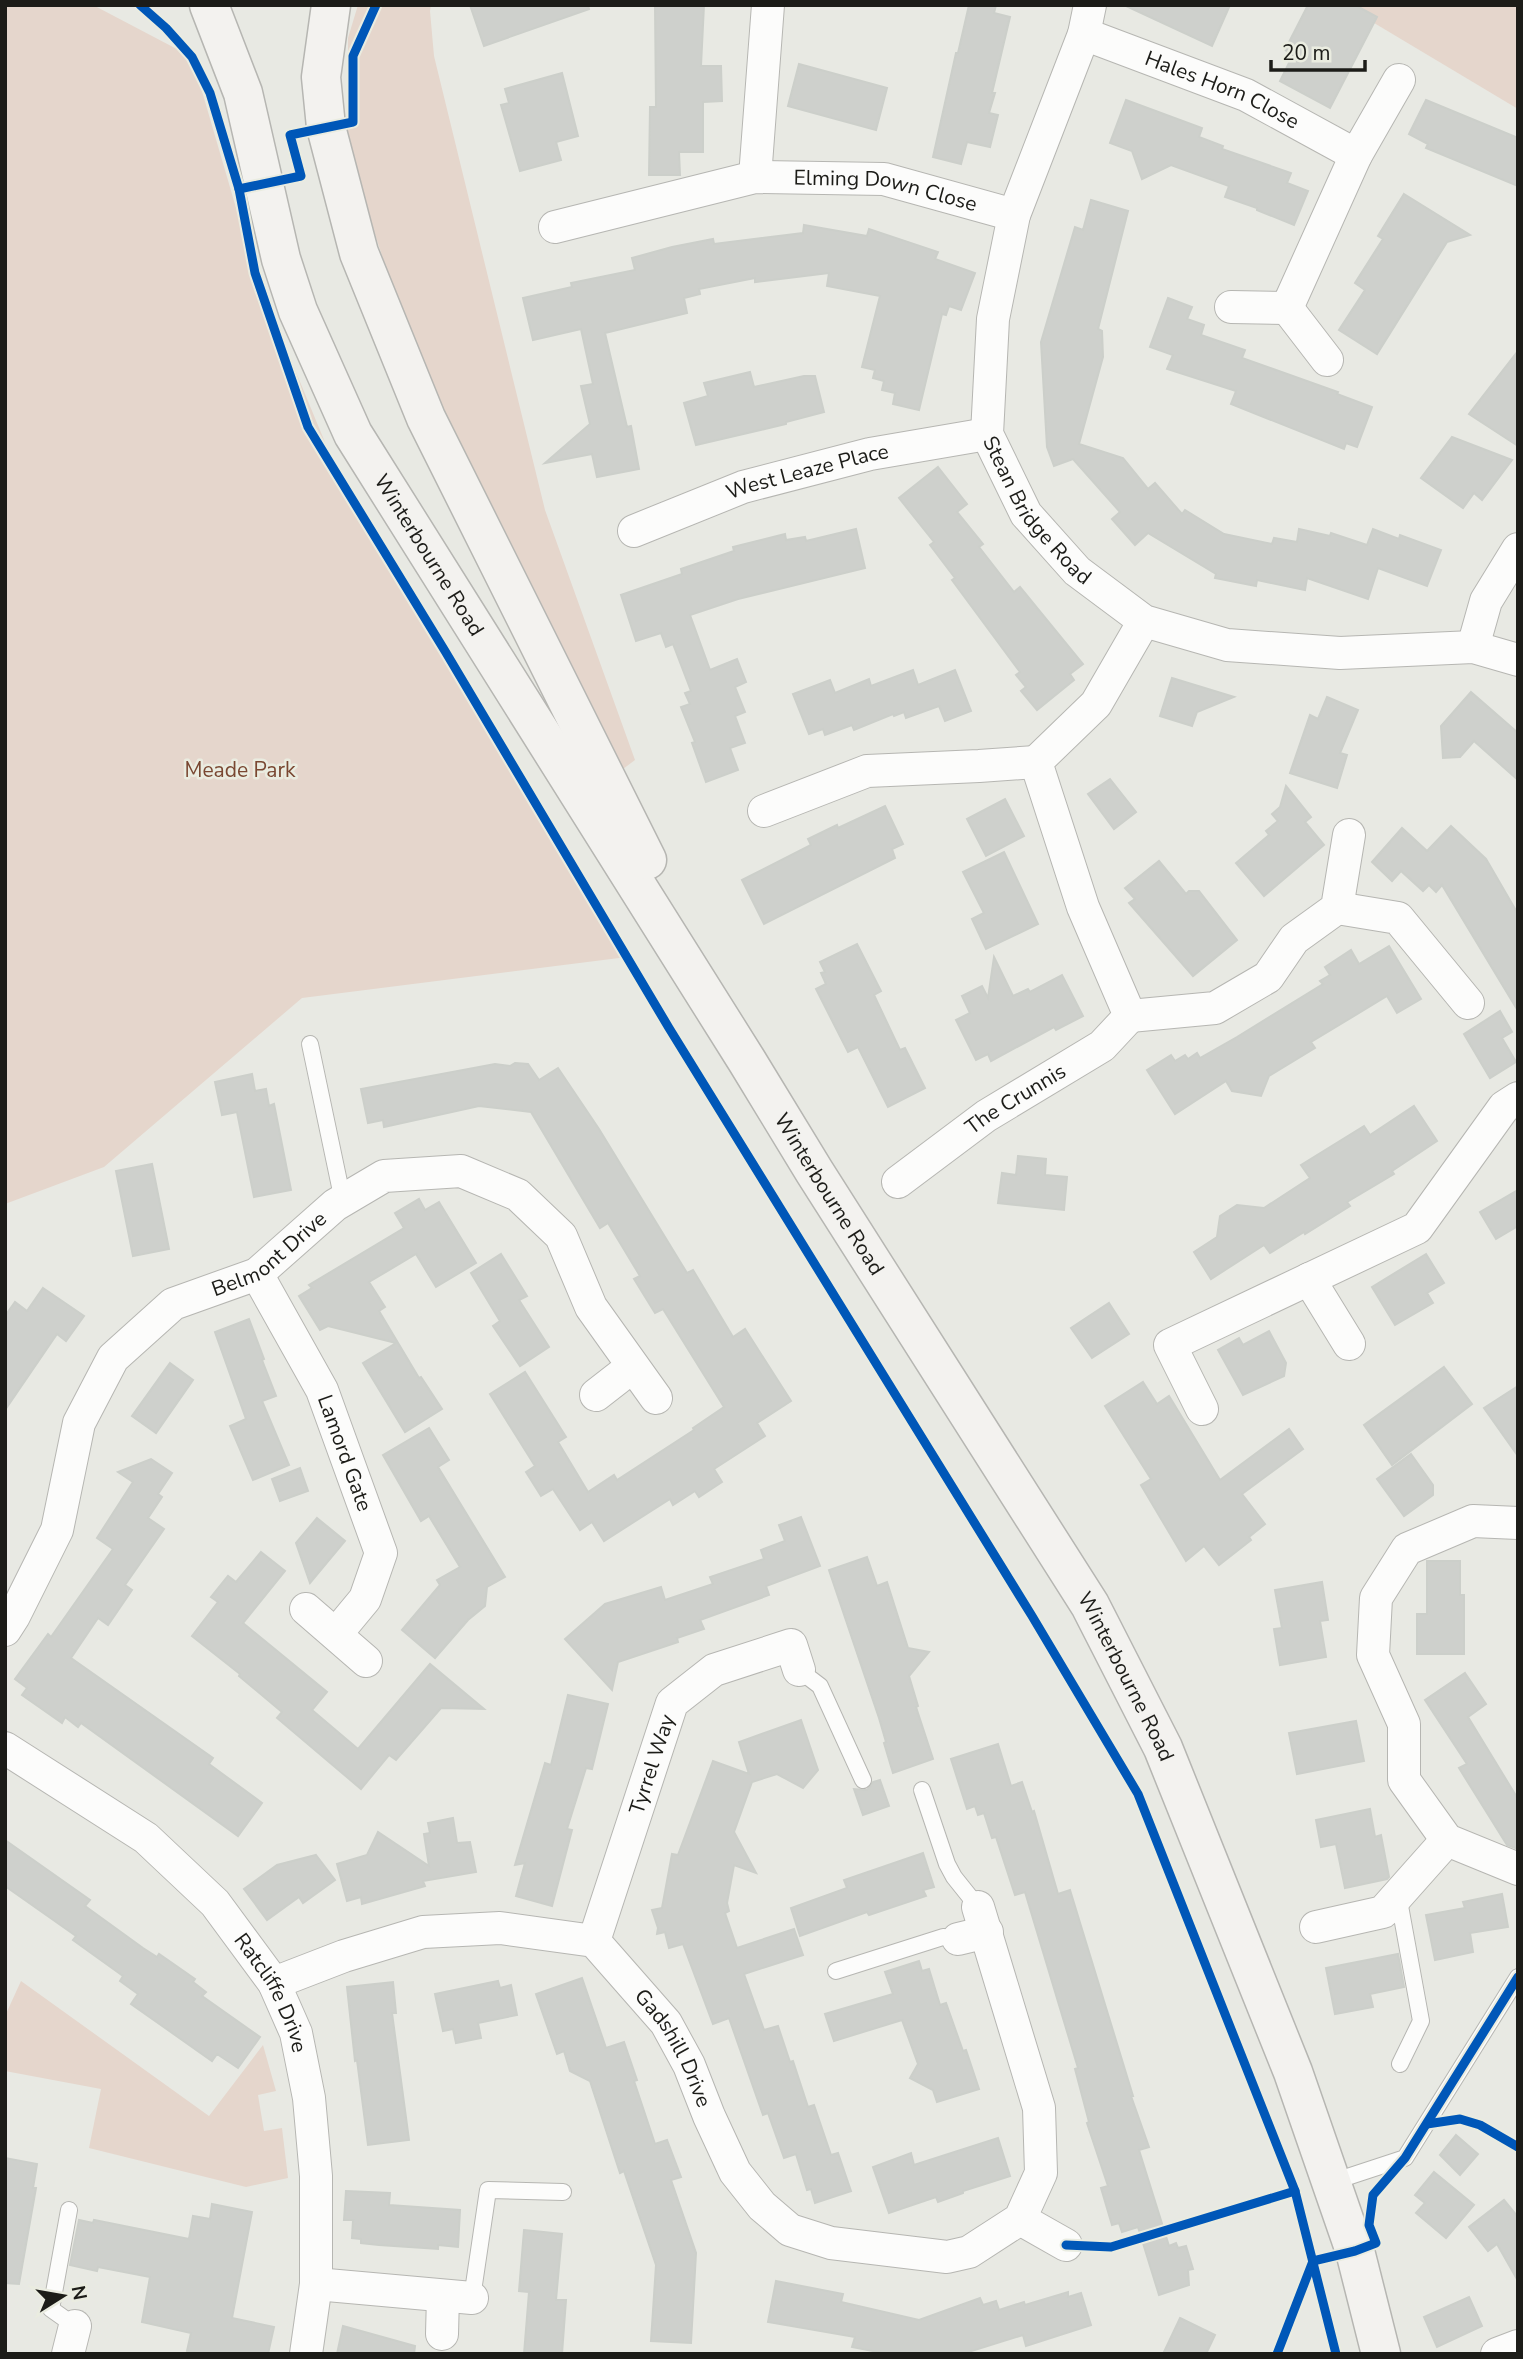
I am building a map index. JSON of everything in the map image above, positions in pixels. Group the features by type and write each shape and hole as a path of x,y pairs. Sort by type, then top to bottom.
{"main road":[{"name":"Winterbourne Road","path":"209,5 243,93 281,259 298,311 353,434 814,1171 1090,1605 1163,1748 1293,2072 1355,2251 1381,2354"},
{"name":"Winterbourne Road","path":"331,5 321,77 326,127 359,253 426,418 747,1061"}],"street":[{"path":"755,177 768,5"},
{"name":"Hales Horn Close","path":"1087,20 1246,95 1356,155"},
{"name":"Stean Bridge Road","path":"1087,20 1014,215 993,319 987,434 1026,514 1077,571 1144,621 1227,645 1339,653 1474,647 1518,660"},
{"path":"1287,308 1356,155 1399,80"},
{"name":"Elming Down Close","path":"555,227 755,177 884,179 1014,215"},
{"path":"1231,307 1287,308"},
{"path":"1287,308 1327,360"},
{"name":"West Leaze Place","path":"634,531 743,487 870,454 987,434"},
{"path":"1474,647 1486,601 1518,549"},
{"path":"764,811 867,771 1036,762 1096,705 1144,621"},
{"path":"1036,762 1083,907 1130,1016 1215,1008 1268,977 1294,939 1338,908 1398,918 1468,1003"},
{"path":"1338,908 1349,835"},
{"name":"The Crunnis","path":"898,1182 986,1116 1102,1046 1130,1016"},
{"path":"1202,1409 1170,1345 1417,1228 1504,1107 1518,1098"},
{"name":"Belmont Drive","path":"5,1630 15,1616 57,1530 79,1423 113,1357 173,1304 257,1274 343,1201 384,1176 461,1171 518,1195 561,1236 590,1307 656,1398"},
{"name":"Lamord Gate","path":"257,1274 322,1390 381,1553 365,1599 336,1634"},
{"path":"1310,1279 1349,1344"},
{"path":"596,1395 632,1367"},
{"path":"1518,1523 1473,1521 1407,1549 1376,1598 1373,1655 1404,1724 1404,1780 1447,1840 1518,1869"},
{"path":"306,1609 366,1661"},
{"name":"Tyrrel Way","path":"594,1941 673,1703 714,1670 791,1645 799,1670"},
{"name":"Ratcliffe Drive","path":"5,1748 146,1839 215,1903 274,1983 296,2033 309,2098 316,2176 316,2284 306,2354"},
{"path":"1315,1927 1383,1912 1447,1840"},
{"path":"974,1926 1040,2108 1041,2173 1020,2219 1066,2245"},
{"path":"274,1983 344,1956 423,1932 500,1928 594,1941"},
{"name":"Gadshill Drive","path":"594,1941 666,2023 689,2065 735,2172 762,2206 790,2230 831,2244 947,2257 970,2252 1020,2219"},
{"path":"316,2284 458,2297 442,2334"},
{"path":"1497,2354 1518,2346"}],"lane":[{"path":"310,1044 343,1201"},
{"path":"799,1670 820,1686 863,1780"},
{"path":"836,1972 974,1926 947,1864 922,1790"},
{"path":"1398,1895 1421,2021 1400,2064"},
{"path":"1332,2182 1405,2158 1518,1977"},
{"path":"458,2297 488,2190 563,2192"},
{"path":"69,2210 51,2309 72,2340"}],"green space":[{"name":"Meade Park","path":"5,5 93,5 192,57 255,273 341,481 627,957 302,998 104,1167 5,1204"},
{"path":"358,5 431,5 434,56 545,510 635,760 623,769 444,417 397,301 366,207 348,132 348,38"},
{"path":"1344,5 1518,5 1518,109"},
{"path":"21,1981 209,2116 263,2045 276,2091 258,2095 264,2131 282,2128 288,2178 246,2187 89,2148 101,2089 5,2071 5,2016"}],"building":[{"path":"470,5 588,5 589,9 484,46"},
{"path":"655,5 704,5 701,66 721,66 722,101 703,102 703,152 679,152 680,175 649,175 650,107 656,107"},
{"path":"969,5 996,5 994,13 1010,17 992,93 995,93 989,113 998,115 990,147 967,142 961,164 933,157"},
{"path":"1124,5 1230,5 1212,46"},
{"path":"1308,5 1355,5 1377,17 1330,108 1280,81 1293,55 1285,50"},
{"path":"799,64 887,88 876,130 788,106"},
{"path":"562,73 578,136 556,142 561,160 520,171 501,105 509,103 505,89"},
{"path":"1126,100 1202,128 1199,137 1223,146 1222,149 1291,173 1287,183 1308,191 1294,225 1225,197 1229,186 1171,165 1142,179 1132,151 1110,143"},
{"path":"1426,100 1518,138 1518,186 1426,148 1428,144 1409,134"},
{"path":"1404,194 1470,235 1447,242 1377,354 1339,330 1365,290 1355,283 1383,239 1378,236"},
{"path":"1091,200 1128,211 1098,329 1102,331 1103,357 1079,444 1123,458 1148,489 1155,483 1182,514 1185,510 1224,534 1272,544 1274,538 1297,542 1299,529 1330,536 1331,533 1367,545 1373,529 1399,539 1400,535 1441,550 1427,586 1378,568 1368,599 1307,578 1305,590 1257,580 1256,586 1215,578 1216,574 1148,533 1135,545 1112,519 1120,512 1073,459 1054,466 1047,447 1041,342 1075,227 1083,230"},
{"path":"804,225 867,236 869,229 938,252 935,259 975,273 961,310 949,306 946,315 942,314 919,410 893,404 895,393 882,390 884,381 873,378 875,370 862,367 880,296 827,286 829,273 755,282 755,278 699,289 700,294 684,298 687,313 605,333 627,427 631,426 639,469 597,477 592,454 545,463 590,424 581,386 593,384 581,329 533,340 523,298 572,287 571,283 635,270 632,258 672,247 713,239 714,244 803,233"},
{"path":"1168,298 1192,307 1187,319 1204,325 1201,335 1245,350 1242,358 1372,407 1357,447 1346,443 1344,449 1231,404 1236,391 1167,369 1173,355 1150,347"},
{"path":"1518,351 1518,446 1469,414"},
{"path":"750,372 754,387 815,376 824,412 786,424 696,445 684,403 708,396 704,383"},
{"path":"1452,437 1512,460 1482,500 1474,493 1463,508 1421,478"},
{"path":"938,467 967,504 957,512 983,544 979,547 1014,592 1020,587 1083,664 1070,674 1074,680 1037,710 1021,691 1026,687 1016,675 1020,672 952,580 955,578 930,545 934,542 899,498"},
{"path":"856,529 865,568 738,599 690,615 710,670 737,659 746,682 735,687 745,712 735,716 745,743 730,748 738,770 706,782 692,743 695,742 681,707 690,704 685,693 691,691 673,644 666,647 661,633 636,641 621,595 682,574 681,569 734,551 733,547 785,534 786,540 805,537 806,541"},
{"path":"913,670 918,685 955,670 971,711 945,721 939,706 906,718 904,712 894,716 893,714 854,730 852,725 825,735 823,729 809,734 793,694 830,680 835,693 869,679 871,686"},
{"path":"1172,678 1234,697 1197,712 1192,726 1160,716"},
{"path":"1471,692 1518,733 1518,780 1474,741 1460,757 1443,758 1441,726"},
{"path":"1327,697 1358,710 1340,753 1347,755 1337,788 1290,773 1310,715 1318,719"},
{"path":"1110,779 1136,812 1114,829 1088,794"},
{"path":"1286,786 1311,817 1305,822 1324,845 1264,896 1236,863 1269,835 1266,831 1278,821 1272,814 1280,807"},
{"path":"1005,799 1024,836 986,856 967,819"},
{"path":"885,806 903,844 892,849 895,858 764,924 742,880 811,845 808,839"},
{"path":"1451,826 1486,859 1518,914 1518,1011 1442,885 1436,892 1429,885 1423,891 1401,871 1392,881 1372,862 1402,828 1427,851"},
{"path":"1004,852 1038,924 986,949 972,919 984,913 963,872"},
{"path":"1159,861 1186,894 1189,891 1199,891 1237,940 1193,976 1129,903 1135,899 1125,888"},
{"path":"857,944 881,991 874,995 900,1050 905,1048 925,1088 888,1107 858,1047 848,1052 816,989 826,984 821,973 825,972 820,962"},
{"path":"1389,946 1421,999 1397,1013 1387,996 1311,1042 1315,1048 1269,1076 1261,1096 1232,1091 1226,1081 1175,1114 1147,1070 1171,1055 1175,1061 1185,1055 1188,1059 1197,1053 1200,1058 1237,1037 1323,984 1320,981 1330,975 1325,967 1351,950 1359,964"},
{"path":"994,957 1013,996 1028,989 1030,992 1062,975 1083,1016 1056,1030 1054,1027 991,1061 988,1054 976,1060 956,1020 970,1013 962,996 982,986 988,998"},
{"path":"1500,1011 1512,1032 1502,1038 1516,1062 1490,1078 1464,1034"},
{"path":"515,1063 528,1064 539,1080 558,1068 599,1129 687,1273 693,1270 733,1337 745,1329 791,1401 757,1423 765,1436 714,1469 722,1482 699,1497 695,1491 673,1505 670,1499 604,1541 592,1522 580,1530 553,1489 541,1496 526,1472 535,1466 490,1394 525,1372 566,1437 558,1442 588,1492 614,1475 617,1480 724,1407 663,1309 655,1313 634,1279 640,1276 608,1223 600,1228 531,1112 479,1106 384,1127 383,1120 368,1123 361,1089 495,1064 510,1066"},
{"path":"252,1074 255,1091 266,1089 269,1106 274,1104 291,1190 254,1197 237,1112 222,1115 215,1082"},
{"path":"1414,1106 1437,1141 1392,1171 1394,1174 1347,1202 1350,1206 1305,1234 1304,1232 1270,1253 1264,1245 1211,1279 1194,1252 1217,1237 1220,1216 1237,1205 1264,1208 1310,1178 1301,1165 1364,1126 1370,1135"},
{"path":"1018,1156 1046,1159 1045,1175 1067,1177 1064,1210 998,1203 1002,1173 1016,1175"},
{"path":"152,1164 169,1249 133,1256 116,1171"},
{"path":"1518,1190 1518,1226 1496,1239 1480,1212"},
{"path":"419,1199 425,1210 439,1202 476,1263 436,1287 416,1254 369,1282 385,1307 379,1311 419,1378 421,1377 442,1409 405,1432 363,1363 396,1343 328,1326 320,1330 299,1296 312,1288 309,1285 404,1228 395,1213"},
{"path":"501,1254 527,1296 519,1300 549,1347 520,1366 493,1326 500,1321 471,1273"},
{"path":"1426,1254 1444,1283 1427,1293 1433,1303 1395,1325 1372,1287"},
{"path":"43,1288 84,1316 66,1341 57,1334 5,1410 5,1316 15,1302 27,1311"},
{"path":"1109,1303 1129,1334 1092,1358 1071,1328"},
{"path":"249,1319 276,1396 262,1401 289,1465 253,1480 230,1426 246,1419 215,1332"},
{"path":"1269,1331 1286,1363 1284,1376 1243,1395 1218,1350 1239,1338 1243,1345"},
{"path":"170,1363 193,1380 156,1433 132,1416"},
{"path":"1444,1367 1472,1404 1392,1465 1364,1425"},
{"path":"1143,1382 1157,1404 1169,1396 1220,1480 1289,1429 1303,1449 1242,1494 1265,1524 1249,1537 1251,1540 1219,1565 1204,1546 1186,1561 1141,1485 1151,1479 1105,1406"},
{"path":"1518,1386 1518,1456 1484,1408"},
{"path":"429,1428 449,1460 438,1467 505,1577 487,1587 485,1606 468,1620 435,1658 402,1630 440,1585 437,1580 460,1567 429,1516 421,1521 383,1455"},
{"path":"1411,1454 1433,1485 1433,1495 1404,1516 1377,1479"},
{"path":"151,1459 172,1473 158,1494 162,1497 148,1518 164,1529 125,1585 132,1590 108,1625 98,1618 71,1658 213,1758 209,1764 262,1803 238,1836 81,1723 78,1727 65,1717 62,1723 22,1695 27,1688 15,1679 48,1634 51,1637 113,1549 97,1538 133,1482 118,1472"},
{"path":"300,1468 308,1491 280,1501 272,1479"},
{"path":"801,1517 820,1566 766,1586 769,1595 700,1620 704,1629 677,1638 678,1642 618,1662 612,1690 565,1639 605,1604 661,1587 665,1600 713,1584 710,1577 764,1559 761,1550 785,1541 779,1525"},
{"path":"317,1518 345,1541 310,1583 296,1543"},
{"path":"261,1552 285,1571 243,1623 327,1692 312,1710 358,1749 430,1664 484,1709 441,1708 396,1760 389,1755 361,1789 277,1718 282,1712 192,1636 218,1602 211,1597 228,1576 236,1582"},
{"path":"867,1557 877,1586 887,1582 908,1648 929,1652 909,1676 933,1759 893,1773 879,1718 829,1570"},
{"path":"1427,1561 1460,1561 1460,1595 1464,1595 1464,1654 1417,1654 1417,1614 1427,1614"},
{"path":"1322,1582 1328,1620 1320,1621 1326,1657 1280,1665 1274,1629 1282,1628 1275,1590"},
{"path":"1465,1673 1486,1704 1468,1717 1518,1799 1518,1849 1507,1845 1459,1768 1467,1764 1425,1700"},
{"path":"568,1695 608,1704 592,1769 586,1768 567,1829 572,1830 552,1906 516,1896 525,1863 515,1865 545,1763 551,1765"},
{"path":"801,1720 818,1770 803,1788 777,1774 752,1782 734,1832 756,1873 734,1865 727,1903 729,1911 725,1913 737,1948 794,1929 803,1955 744,1974 764,2030 778,2026 808,2107 814,2105 831,2155 838,2153 851,2191 815,2203 811,2189 807,2190 796,2154 784,2158 768,2113 763,2115 729,2018 713,2024 683,1944 669,1948 665,1932 657,1934 658,1928 652,1910 662,1908 672,1854 678,1855 713,1761 749,1774 739,1742"},
{"path":"1356,1721 1364,1761 1297,1774 1289,1733"},
{"path":"998,1744 1011,1786 1022,1782 1032,1812 1034,1811 1058,1894 1070,1890 1131,2096 1149,2147 1139,2150 1169,2246 1176,2243 1178,2248 1186,2246 1193,2269 1188,2270 1189,2285 1159,2295 1138,2227 1122,2232 1119,2223 1112,2225 1101,2188 1108,2186 1087,2123 1089,2122 1075,2069 1078,2068 1025,1892 1015,1895 996,1837 992,1838 984,1813 978,1815 975,1806 967,1809 951,1759"},
{"path":"880,1780 889,1806 863,1815 854,1789 867,1790 873,1782"},
{"path":"1370,1809 1375,1837 1381,1835 1389,1877 1345,1888 1336,1844 1321,1847 1316,1820"},
{"path":"453,1818 457,1843 470,1842 476,1872 423,1881 425,1886 362,1904 361,1897 347,1901 337,1864 367,1855 378,1832 429,1866 424,1834 430,1833 428,1823"},
{"path":"5,1840 90,1900 85,1906 143,1948 157,1957 159,1954 195,1979 193,1982 206,1992 202,1996 260,2037 238,2068 217,2054 212,2061 131,2004 138,1994 120,1981 123,1976 73,1940 76,1936 5,1886"},
{"path":"923,1853 934,1887 923,1890 926,1896 869,1915 867,1912 800,1936 791,1908 847,1888 844,1880"},
{"path":"316,1855 335,1880 303,1903 299,1897 267,1920 244,1889 277,1865"},
{"path":"1502,1894 1508,1927 1470,1933 1473,1952 1435,1960 1426,1915 1465,1908 1463,1902"},
{"path":"1398,1954 1404,1987 1370,1994 1373,2007 1335,2014 1326,1968"},
{"path":"919,1961 922,1971 929,1969 940,2005 946,2003 979,2089 937,2102 933,2090 910,2078 918,2064 902,2020 834,2041 825,2014 893,1994 885,1972"},
{"path":"582,1978 606,2048 624,2042 655,2144 667,2140 681,2177 671,2180 696,2253 691,2343 651,2341 656,2265 624,2171 620,2173 590,2081 570,2071 564,2051 557,2054 536,1994"},
{"path":"498,1981 500,1988 511,1985 517,2015 478,2023 481,2038 456,2043 453,2029 443,2031 435,1994"},
{"path":"393,1982 396,2013 392,2013 409,2140 368,2145 347,1987"},
{"path":"1456,2135 1478,2154 1460,2175 1440,2155"},
{"path":"998,2138 1010,2176 938,2202 936,2197 889,2213 873,2167 911,2153 914,2165"},
{"path":"5,2158 37,2164 33,2188 36,2188 19,2284 5,2283"},
{"path":"1434,2172 1474,2205 1446,2238 1416,2213 1425,2203 1415,2195"},
{"path":"346,2191 390,2193 389,2205 460,2210 458,2247 438,2245 438,2249 361,2243 361,2239 352,2238 353,2220 344,2220"},
{"path":"1504,2200 1518,2217 1518,2281 1497,2244 1488,2251 1469,2227"},
{"path":"212,2204 252,2212 232,2318 274,2327 268,2354 203,2354 187,2351 191,2333 142,2322 150,2277 98,2267 97,2271 70,2265 79,2220 93,2223 94,2220 189,2239 193,2216 210,2219"},
{"path":"524,2230 562,2234 556,2300 566,2300 562,2354 524,2354 529,2292 519,2291"},
{"path":"776,2281 843,2294 841,2302 919,2320 980,2298 983,2305 996,2301 999,2310 1068,2292 1068,2297 1081,2293 1091,2325 1026,2346 1023,2335 962,2354 888,2354 852,2347 855,2337 768,2322"},
{"path":"1469,2297 1482,2326 1437,2347 1424,2317"},
{"path":"1180,2318 1215,2335 1206,2354 1163,2354"},
{"path":"343,2326 415,2346 414,2354 337,2354"}],"cycle path":[{"path":"140,5 166,28 192,57 210,93 239,189 255,273 308,427 445,651 669,1028 1032,1616 1138,1794 1295,2191 1336,2354"},
{"path":"239,189 301,176 290,135 353,122 353,56 376,5"},
{"path":"1277,2354 1313,2261 1376,2243 1369,2225 1373,2195 1405,2158 1518,1977"},
{"path":"1427,2124 1460,2119 1480,2125 1518,2147"},
{"path":"1066,2245 1111,2247 1295,2191"}]}
